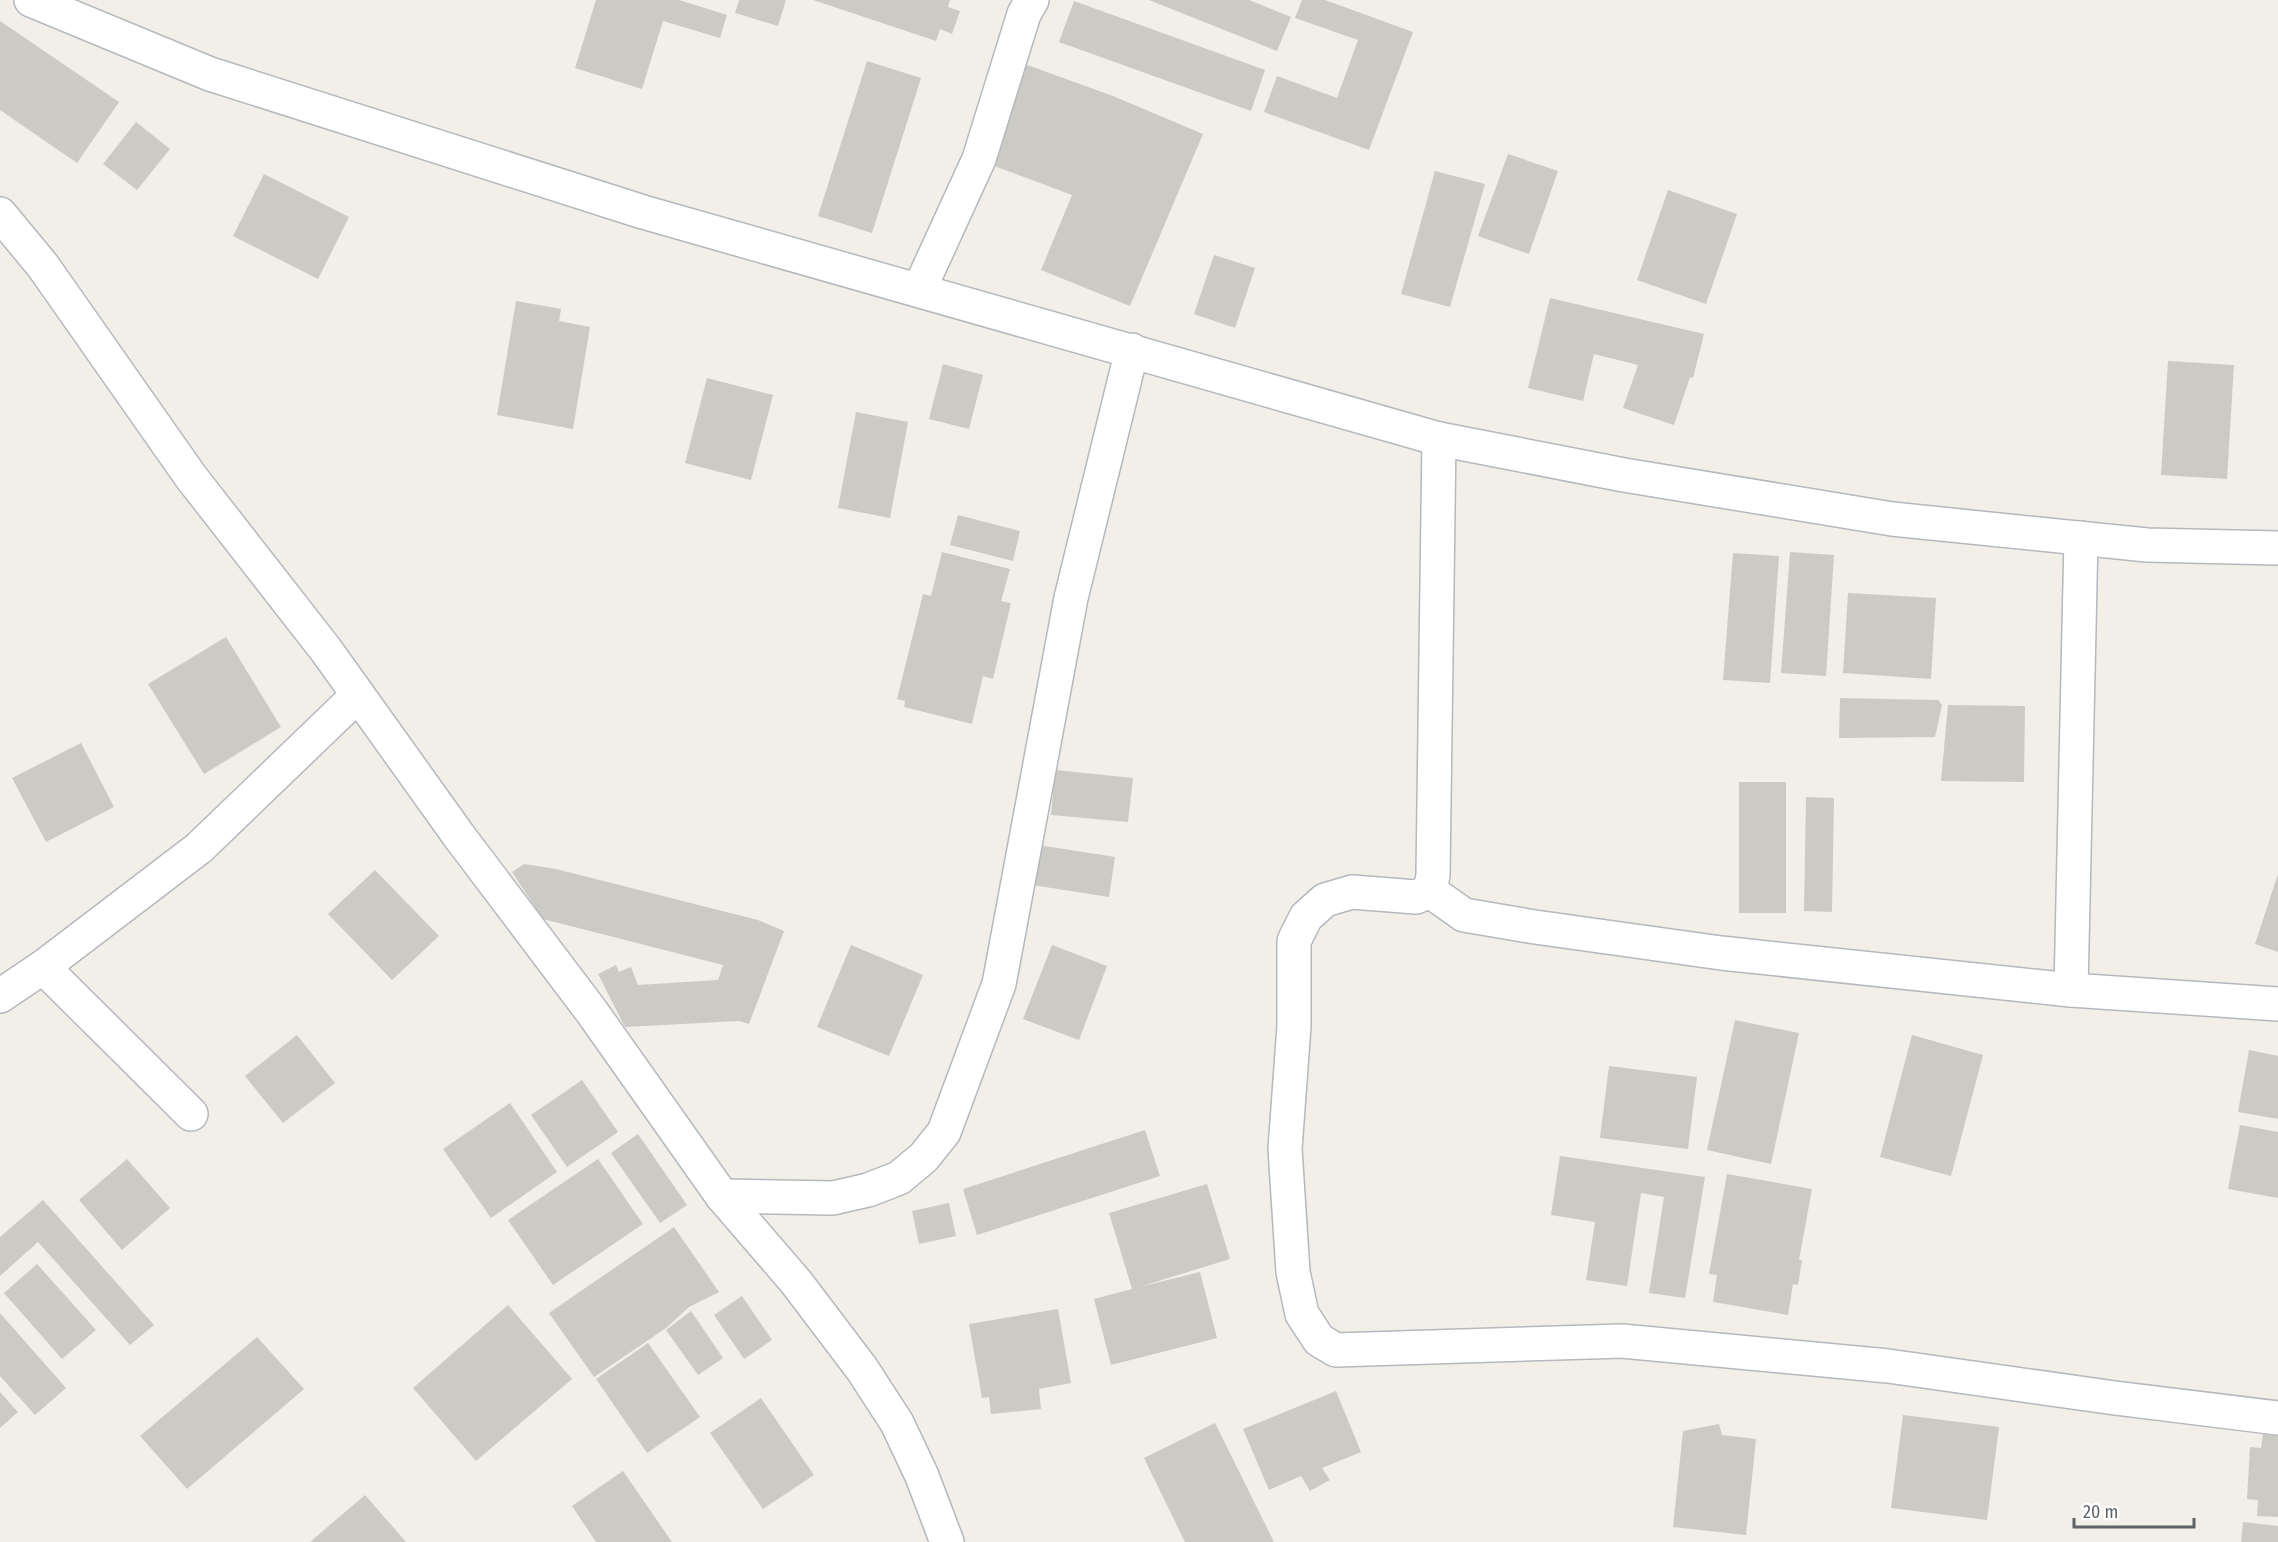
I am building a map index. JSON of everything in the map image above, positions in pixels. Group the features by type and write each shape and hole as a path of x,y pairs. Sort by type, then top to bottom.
{"street":[{"path":"31,0 221,77 643,212 1439,439 1624,475 1892,519 2147,545 2278,548"},
{"path":"919,290 979,159 1024,14 1032,0"},
{"path":"0,214 43,266 191,477 326,650 459,836 592,1011 722,1196 796,1282 862,1369 897,1423 922,1476 947,1542"},
{"path":"722,1196 833,1198 868,1190 899,1178 924,1157 944,1132 999,984 1071,598 1132,350"},
{"path":"1430,891 1433,875 1439,439"},
{"path":"2071,990 2081,538"},
{"path":"0,996 43,967 199,848 358,695"},
{"path":"1430,891 1464,915 1721,953 2071,990 2278,1004"},
{"path":"1430,891 1416,897 1352,892 1325,900 1306,917 1294,941 1294,1026 1285,1149 1293,1272 1302,1314 1319,1340 1336,1350 1622,1341 1888,1366 2278,1418"},
{"path":"43,967 190,1114"}],"building":[{"path":"596,0 679,0 727,15 720,38 663,21 642,89 575,68"},
{"path":"739,0 786,0 778,26 735,13"},
{"path":"813,0 950,0 948,7 960,11 952,34 940,29 936,41"},
{"path":"1149,0 1249,0 1291,17 1277,51"},
{"path":"1302,0 1325,0 1413,32 1369,150 1264,112 1277,76 1337,98 1358,40 1295,18"},
{"path":"1074,1 1265,70 1251,111 1059,42"},
{"path":"0,21 119,102 77,163 0,110"},
{"path":"867,61 921,78 872,233 818,216"},
{"path":"1019,62 1113,96 1203,134 1130,306 1041,270 1072,195 981,161"},
{"path":"136,122 170,149 137,190 103,164"},
{"path":"1508,154 1558,171 1529,254 1478,236"},
{"path":"1435,171 1485,184 1450,307 1401,294"},
{"path":"264,174 349,217 318,279 233,236"},
{"path":"1668,190 1737,214 1706,304 1637,280"},
{"path":"1214,255 1255,268 1235,328 1194,314"},
{"path":"1550,298 1704,334 1693,378 1690,377 1674,425 1623,408 1638,365 1594,354 1583,401 1528,388"},
{"path":"516,301 561,309 559,321 590,327 573,429 497,415"},
{"path":"2168,361 2234,365 2227,479 2161,475"},
{"path":"943,364 983,375 969,429 929,419"},
{"path":"707,378 773,395 751,480 685,463"},
{"path":"856,412 908,422 890,518 838,508"},
{"path":"958,515 1020,531 1013,561 950,545"},
{"path":"942,552 1010,569 1001,601 1011,603 993,679 983,676 972,724 904,707 905,701 897,699 923,594 931,596"},
{"path":"1790,552 1834,555 1826,676 1781,673"},
{"path":"1733,553 1779,556 1770,683 1723,680"},
{"path":"1848,593 1936,598 1931,679 1843,673"},
{"path":"226,637 281,727 204,774 148,684"},
{"path":"1840,698 1938,700 1942,705 1935,737 1839,738"},
{"path":"1948,705 2025,706 2024,782 1941,781"},
{"path":"81,743 114,807 46,842 12,778"},
{"path":"1055,770 1133,778 1128,822 1051,815"},
{"path":"1739,782 1786,782 1786,913 1739,913"},
{"path":"1806,797 1834,798 1832,912 1804,911"},
{"path":"1032,844 1115,857 1109,897 1026,884"},
{"path":"524,864 556,869 758,920 784,931 749,1024 739,1021 625,1027 598,974 616,965 619,972 631,967 638,985 718,980 723,965 543,919 512,872"},
{"path":"375,870 439,936 392,980 328,914"},
{"path":"2278,874 2278,952 2255,944"},
{"path":"851,945 923,975 889,1056 817,1027"},
{"path":"1052,945 1107,966 1079,1040 1023,1019"},
{"path":"1735,1020 1799,1033 1771,1164 1707,1150"},
{"path":"297,1035 335,1083 283,1123 245,1076"},
{"path":"1912,1035 1983,1055 1951,1176 1880,1157"},
{"path":"2249,1050 2278,1056 2278,1119 2238,1112"},
{"path":"1609,1066 1697,1077 1688,1149 1600,1138"},
{"path":"582,1080 618,1132 567,1167 531,1115"},
{"path":"510,1103 557,1172 491,1218 443,1149"},
{"path":"2240,1125 2278,1132 2278,1198 2228,1189"},
{"path":"1145,1130 1160,1176 977,1235 963,1189"},
{"path":"638,1134 687,1205 660,1223 611,1153"},
{"path":"1560,1156 1705,1177 1685,1298 1649,1293 1664,1197 1641,1193 1627,1286 1586,1280 1595,1222 1551,1215"},
{"path":"127,1159 170,1208 122,1250 79,1200"},
{"path":"598,1159 643,1224 553,1285 508,1220"},
{"path":"1727,1174 1812,1189 1799,1260 1802,1260 1798,1285 1793,1284 1788,1315 1713,1302 1717,1275 1709,1274"},
{"path":"1207,1184 1230,1259 1139,1287 1200,1272 1217,1338 1111,1365 1094,1299 1132,1289 1109,1213"},
{"path":"43,1200 154,1325 130,1345 38,1242 0,1276 0,1237"},
{"path":"949,1203 956,1236 919,1244 912,1211"},
{"path":"674,1227 719,1292 689,1307 666,1328 594,1377 549,1313"},
{"path":"37,1264 96,1330 62,1359 4,1293"},
{"path":"742,1296 772,1340 744,1359 714,1315"},
{"path":"508,1305 572,1379 476,1461 413,1388"},
{"path":"1058,1309 1071,1383 1039,1389 1041,1409 991,1414 989,1397 982,1398 969,1324"},
{"path":"691,1311 723,1358 698,1375 666,1330"},
{"path":"0,1313 66,1388 35,1415 0,1376"},
{"path":"257,1337 304,1389 187,1489 140,1436"},
{"path":"648,1343 700,1417 647,1453 596,1379"},
{"path":"1336,1391 1361,1452 1322,1468 1330,1480 1310,1491 1301,1476 1269,1490 1243,1429"},
{"path":"0,1392 18,1412 0,1428"},
{"path":"761,1398 814,1475 763,1509 710,1433"},
{"path":"1903,1415 1999,1427 1987,1520 1891,1508"},
{"path":"1215,1423 1274,1542 1185,1542 1144,1458"},
{"path":"1719,1424 1722,1435 1756,1439 1746,1535 1673,1527 1683,1431"},
{"path":"2263,1434 2278,1435 2278,1517 2257,1516 2258,1500 2247,1499 2250,1447 2261,1448"},
{"path":"623,1471 672,1542 596,1542 572,1506"},
{"path":"365,1495 406,1542 310,1542"},
{"path":"2243,1522 2278,1526 2278,1542 2241,1542"}]}
